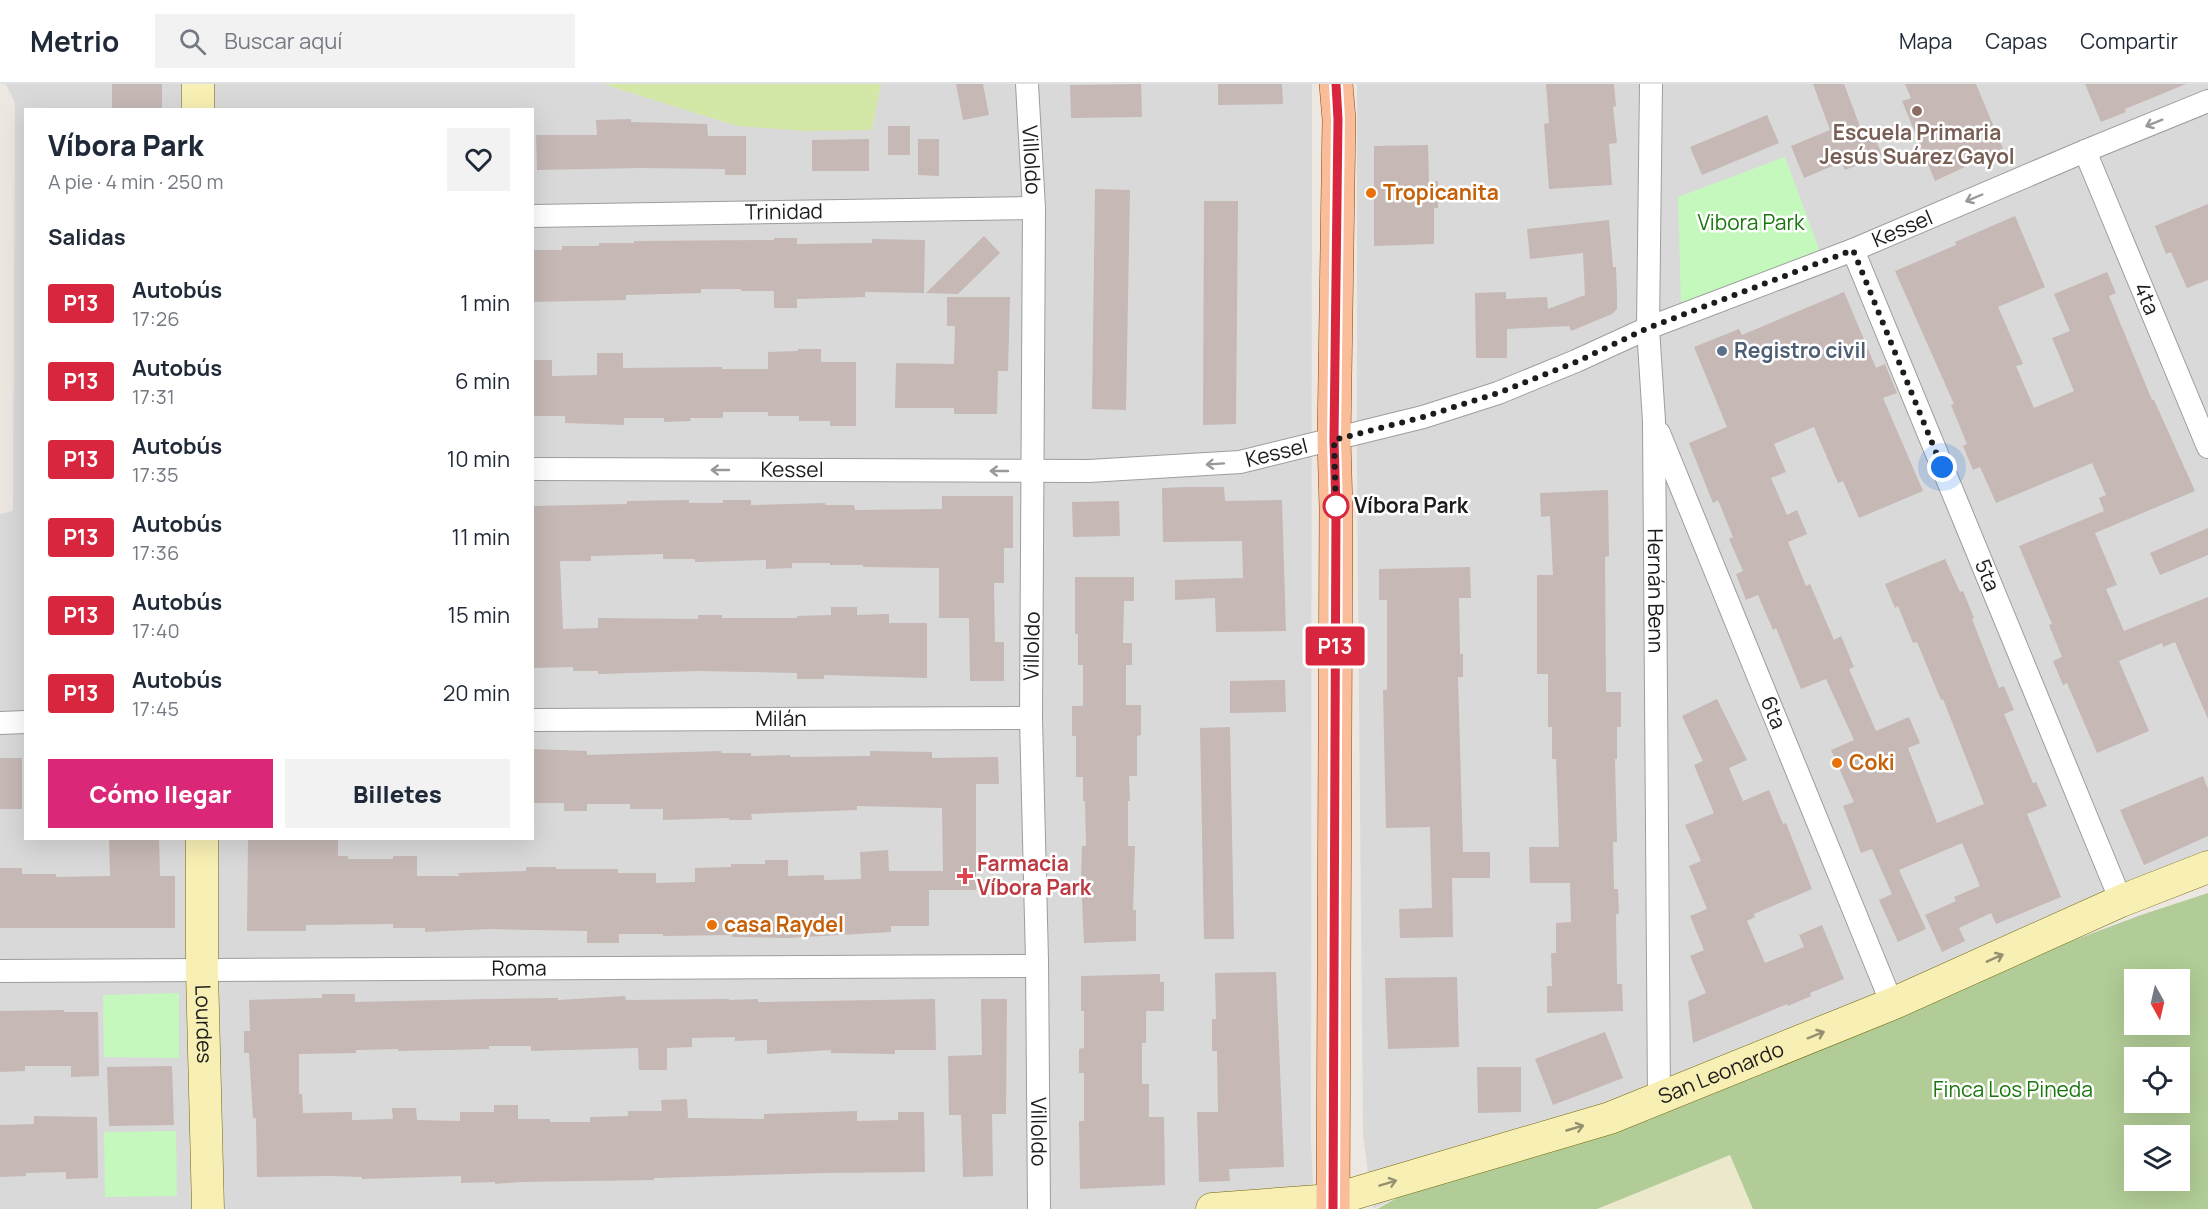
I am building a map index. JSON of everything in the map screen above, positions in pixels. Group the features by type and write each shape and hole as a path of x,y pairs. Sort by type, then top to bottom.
{"main road":[{"path":"1333,1205 1336,508 1334,440 1338,119 1336,84"}],"street":[{"path":"198,84 198,108"},
{"name":"Villoldo","path":"1027,84 1034,208 1031,718 1037,966 1039,1209"},
{"name":"Hernán Benn","path":"1651,84 1648,328 1654,421 1659,1099"},
{"name":"Kessel","path":"534,469 1034,471 1142,469 1240,462 1423,417 1498,393 1576,362 1648,328 1853,250 2208,101"},
{"name":"4ta","path":"2085,151 2208,447"},
{"name":"Trinidad","path":"534,216 1034,208"},
{"name":"5ta","path":"1853,250 2121,901"},
{"name":"6ta","path":"1654,421 1892,1004"},
{"name":"Milán","path":"534,720 1031,718"},
{"path":"0,723 24,722"},
{"name":"Lourdes","path":"202,840 202,971 208,1209"},
{"name":"San Leonardo","path":"1212,1209 1333,1205 1610,1118 1892,1004 2121,901 2208,867"},
{"name":"Roma","path":"0,971 1037,966"}],"shaded area":[{"path":"6,84 603,84 737,126 872,129 881,84 1312,84 1311,1139 1314,1209 0,1209 0,514 13,511 15,103"},
{"path":"1357,84 2208,84 2208,881 1894,1008 1649,1120 1406,1193 1373,1209 1363,1135 1357,480"},
{"path":"1730,1154 1753,1209 1597,1209"}],"green space":[{"path":"603,84 881,84 872,130 805,131 737,126"},
{"name":"Vibora Park","path":"1785,157 1820,252 1681,303 1678,197"},
{"name":"Finca Los Pineda","path":"2208,893 2208,1209 1753,1209 1730,1155 1597,1209 1377,1209 1406,1193 1503,1166 1649,1120 1894,1008 2141,915"},
{"path":"179,993 179,1058 104,1057 103,995"},
{"path":"176,1131 177,1196 105,1197 104,1132"}],"building":[{"path":"112,84 162,84 162,108 112,108"},
{"path":"956,84 983,84 989,115 963,120"},
{"path":"1141,84 1142,117 1071,118 1070,85"},
{"path":"1218,84 1282,84 1283,104 1218,105"},
{"path":"1546,84 1614,84 1616,106 1613,107 1617,143 1609,144 1612,185 1549,189 1544,124 1549,123"},
{"path":"1813,84 1844,84 1861,129 1870,125 1882,155 1845,170 1842,162 1804,178 1791,146 1830,130"},
{"path":"1905,84 1976,84 2003,149 1935,181 1902,101 1911,98"},
{"path":"2085,84 2186,84 2125,109 2126,112 2101,122"},
{"path":"1767,115 1779,143 1702,175 1690,147"},
{"path":"631,119 631,122 707,124 708,136 746,136 746,175 725,175 725,169 537,170 536,135 597,135 596,120"},
{"path":"888,126 910,126 910,155 888,155"},
{"path":"869,139 869,171 812,171 812,140"},
{"path":"918,139 939,139 939,176 918,175"},
{"path":"1428,145 1429,182 1438,181 1438,208 1434,208 1434,244 1374,246 1374,146"},
{"path":"1095,189 1130,190 1126,410 1092,409"},
{"path":"1204,201 1238,201 1236,424 1203,425"},
{"path":"2208,204 2208,280 2187,288 2171,252 2166,254 2155,226"},
{"path":"2015,216 2045,287 1998,307 2023,364 2016,366 2034,408 2074,391 2052,338 2070,331 2054,294 2107,272 2116,293 2109,296 2152,400 2154,400 2195,491 2095,533 2117,585 2106,589 2124,631 2208,597 2208,719 2175,642 2163,647 2162,643 2119,661 2149,731 2097,753 2067,683 2063,685 2053,661 2062,657 2049,625 2052,624 2019,546 2104,511 2099,498 2106,495 2092,463 1996,503 1980,467 1973,470 1963,446 1967,444 1951,405 1954,404 1895,271"},
{"path":"1609,220 1613,267 1616,267 1617,309 1612,314 1571,331 1569,326 1507,329 1507,358 1476,358 1475,293 1506,292 1506,299 1547,297 1548,309 1585,295 1583,253 1530,259 1527,229"},
{"path":"984,236 1000,253 958,294 926,293"},
{"path":"774,238 797,238 797,244 872,243 872,239 925,240 924,293 865,292 865,297 797,299 797,308 774,308 774,291 741,291 741,289 701,289 701,293 626,295 626,300 534,302 534,250 562,250 562,246 599,246 599,243 634,243 634,241 774,240"},
{"path":"1844,292 1876,368 1885,364 1897,393 1883,398 1923,491 1859,518 1843,481 1838,483 1814,427 1774,444 1786,472 1771,478 1787,515 1797,510 1807,534 1788,542 1806,586 1810,584 1834,640 1841,636 1854,667 1849,669 1876,731 1909,717 1920,743 1908,748 1937,823 1984,804 1943,699 1941,700 1917,642 1913,643 1898,606 1895,608 1885,584 1945,559 1960,592 1963,591 1999,688 2004,686 2014,710 2004,714 2033,783 2036,782 2047,806 2027,814 2061,897 1996,924 1991,913 1959,928 1965,941 1942,952 1925,915 1956,901 1954,897 1980,886 1962,843 1899,870 1926,929 1898,942 1879,900 1892,894 1872,849 1861,853 1843,806 1854,802 1831,750 1854,740 1826,679 1801,689 1776,628 1773,630 1758,595 1746,600 1736,574 1743,571 1729,539 1733,537 1718,500 1713,503 1689,443 1727,427 1694,347 1739,329 1742,335"},
{"path":"947,297 1010,297 1008,371 998,371 997,414 954,414 954,408 895,408 896,363 954,364 955,326 947,326"},
{"path":"798,349 821,349 821,362 856,362 856,426 830,426 830,421 799,421 799,416 768,416 768,412 723,412 723,418 690,418 691,421 664,422 664,418 624,418 624,425 565,423 565,416 534,416 534,360 552,360 552,376 597,375 597,353 623,353 623,368 768,369 768,352 798,351"},
{"path":"1224,487 1225,501 1282,500 1286,631 1216,632 1215,598 1175,600 1175,580 1243,578 1242,541 1163,542 1162,488"},
{"path":"1608,490 1609,556 1605,557 1606,692 1621,692 1621,727 1617,727 1617,759 1615,759 1617,842 1613,842 1614,889 1618,889 1619,914 1616,914 1617,984 1622,984 1623,1011 1547,1013 1547,986 1552,986 1551,953 1556,953 1556,923 1571,922 1570,883 1530,883 1529,847 1559,847 1556,759 1552,759 1552,727 1548,727 1548,674 1537,674 1537,575 1553,575 1550,516 1541,517 1540,493"},
{"path":"942,496 1013,496 1013,548 1004,548 1004,583 994,583 995,642 1004,642 1004,681 970,681 969,618 939,618 939,568 792,563 792,568 766,569 766,560 695,562 695,559 663,559 663,554 591,556 591,561 560,561 563,629 598,628 598,618 698,619 698,615 722,615 722,618 797,618 797,616 831,615 831,607 857,607 857,615 889,614 889,623 927,623 927,678 824,675 824,679 797,679 797,673 698,671 598,674 598,671 573,671 573,667 534,668 534,506 627,504 627,501 689,500 689,503 723,503 723,500 751,500 751,505 825,503 825,505 854,505 855,510 942,509"},
{"path":"1119,501 1120,536 1073,537 1072,502"},
{"path":"2208,528 2208,555 2160,575 2150,553"},
{"path":"1470,567 1471,598 1459,598 1460,654 1463,654 1463,677 1458,677 1463,852 1490,852 1490,878 1452,878 1453,937 1400,938 1399,909 1432,908 1430,827 1386,828 1383,690 1387,690 1387,600 1379,600 1379,569"},
{"path":"1075,577 1134,577 1134,601 1124,601 1123,643 1132,643 1132,665 1126,665 1126,705 1141,705 1141,735 1137,736 1137,776 1129,776 1130,801 1128,801 1128,846 1135,846 1133,910 1136,910 1136,941 1084,943 1081,880 1082,846 1086,846 1085,801 1083,801 1083,777 1076,777 1076,736 1072,736 1072,706 1083,706 1083,665 1078,665 1078,634 1075,634"},
{"path":"1285,680 1286,712 1230,713 1230,681"},
{"path":"1717,699 1747,760 1729,768 1743,801 1769,790 1783,824 1786,823 1812,889 1754,914 1755,917 1747,921 1765,963 1804,947 1799,935 1822,925 1844,979 1810,993 1811,996 1788,1006 1787,1004 1693,1043 1688,1001 1706,993 1690,956 1704,950 1690,916 1707,909 1689,866 1701,861 1685,825 1714,813 1694,765 1703,761 1682,716"},
{"path":"1230,727 1234,939 1204,939 1200,728"},
{"path":"534,749 587,751 587,755 721,751 721,753 751,753 751,756 870,756 870,751 932,752 932,758 998,757 999,784 976,784 976,890 929,890 929,926 891,926 891,932 788,938 619,934 619,943 587,943 587,931 489,929 425,932 425,928 393,928 393,924 306,925 306,931 247,931 248,840 338,840 338,856 348,856 348,859 393,859 393,856 417,856 417,876 459,876 458,873 526,871 526,867 556,867 556,869 618,869 618,873 656,873 656,883 695,882 695,868 731,867 731,864 765,864 765,860 788,860 788,876 824,875 824,880 861,879 860,852 888,850 889,871 943,871 942,808 857,806 857,810 751,814 752,820 729,820 729,818 663,820 663,809 630,809 630,804 587,804 587,811 564,811 564,803 534,803"},
{"path":"0,758 22,758 22,809 0,809"},
{"path":"2203,776 2208,789 2208,836 2144,865 2120,810"},
{"path":"109,840 159,840 160,876 175,876 175,928 0,928 0,868 22,868 22,874 56,874 56,877 110,876"},
{"path":"1276,972 1284,1167 1229,1169 1230,1181 1199,1182 1197,1112 1218,1112 1217,1051 1212,1051 1212,1019 1216,1019 1215,973"},
{"path":"1160,974 1160,982 1164,982 1164,1011 1146,1011 1146,1043 1142,1043 1142,1084 1149,1084 1149,1117 1164,1117 1165,1185 1080,1189 1079,1121 1084,1121 1084,1073 1079,1073 1079,1049 1084,1048 1081,976"},
{"path":"1457,977 1459,1047 1388,1049 1385,978"},
{"path":"322,994 355,994 355,1002 558,998 558,1000 625,996 626,1000 758,999 758,1002 935,999 936,1050 895,1050 895,1054 831,1053 831,1050 767,1054 767,1040 735,1041 735,1037 692,1038 692,1047 667,1048 667,1070 639,1070 638,1048 531,1051 531,1046 489,1046 489,1049 356,1050 356,1053 299,1054 299,1094 302,1094 303,1113 352,1112 352,1120 393,1119 392,1108 416,1108 417,1120 460,1121 460,1112 494,1112 494,1105 518,1105 518,1119 590,1122 590,1117 628,1116 628,1111 662,1111 661,1100 687,1099 688,1118 764,1119 764,1114 857,1111 857,1121 898,1120 898,1112 924,1112 925,1172 495,1184 495,1182 461,1183 461,1176 362,1179 362,1177 329,1176 257,1177 256,1118 253,1118 249,1053 244,1053 244,1031 250,1031 249,1000 322,998"},
{"path":"981,999 1007,999 1006,1114 992,1114 993,1176 963,1177 961,1115 949,1115 948,1056 982,1055"},
{"path":"64,1010 64,1012 98,1012 99,1076 71,1077 71,1066 25,1066 25,1071 0,1072 0,1011"},
{"path":"1605,1032 1623,1078 1553,1105 1535,1059"},
{"path":"172,1066 174,1125 109,1126 107,1067"},
{"path":"1477,1067 1521,1067 1521,1112 1478,1113"},
{"path":"34,1116 97,1117 98,1178 66,1179 66,1172 26,1173 26,1176 0,1177 0,1125 34,1124"}],"bus line":[{"name":"P13","path":"1333,1209 1336,508 1334,440 1338,119 1336,84"}],"place":[{"name":"Escuela Primaria Jesús Suárez Gayol","path":"1917,111"},
{"name":"Tropicanita","path":"1371,193"},
{"name":"Registro civil","path":"1722,351"},
{"name":"Víbora Park","path":"1336,506"},
{"name":"Coki","path":"1837,763"},
{"name":"Farmacia Víbora Park","path":"965,876"},
{"name":"casa Raydel","path":"712,925"}],"route":[{"path":"1336,506 1336,508 1334,440 1423,417 1498,393 1576,362 1648,328 1853,250 1942,467"}]}
